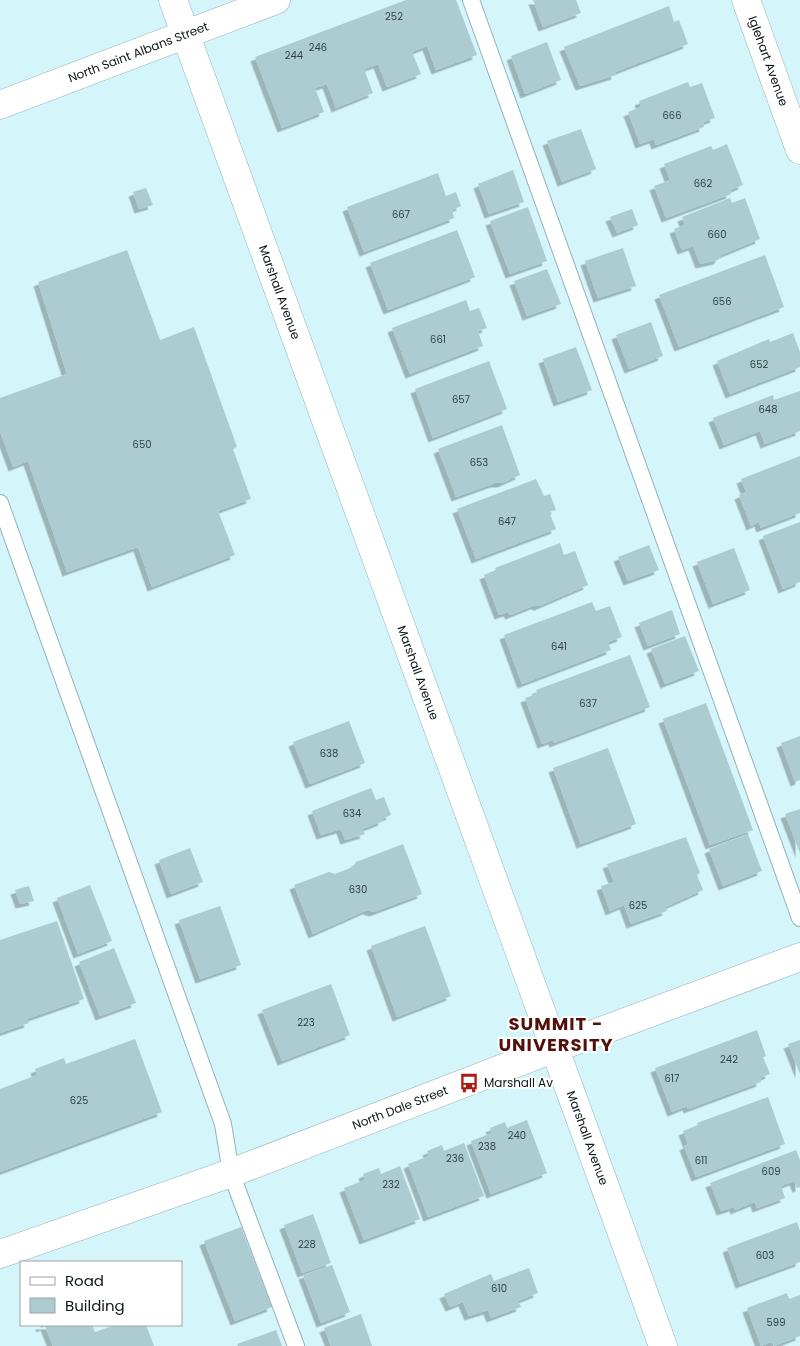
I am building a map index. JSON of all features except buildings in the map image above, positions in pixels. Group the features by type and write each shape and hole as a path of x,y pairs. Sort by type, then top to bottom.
{"street":[{"name":"Marshall Avenue","path":"173,0 553,1049 663,1346"},
{"name":"North Saint Albans Street","path":"0,105 184,33 276,0"},
{"name":"Iglehart Avenue","path":"746,0 800,150"},
{"name":"North Dale Street","path":"0,1254 231,1173 553,1049 800,957"}],"lane":[{"path":"471,0 800,918"},
{"path":"0,503 223,1124 231,1173 296,1346"}],"place":[{"name":"Marshall Av","path":"469,1083"}],"district":[{"name":"SUMMIT - UNIVERSITY","path":"556,1034"}]}
